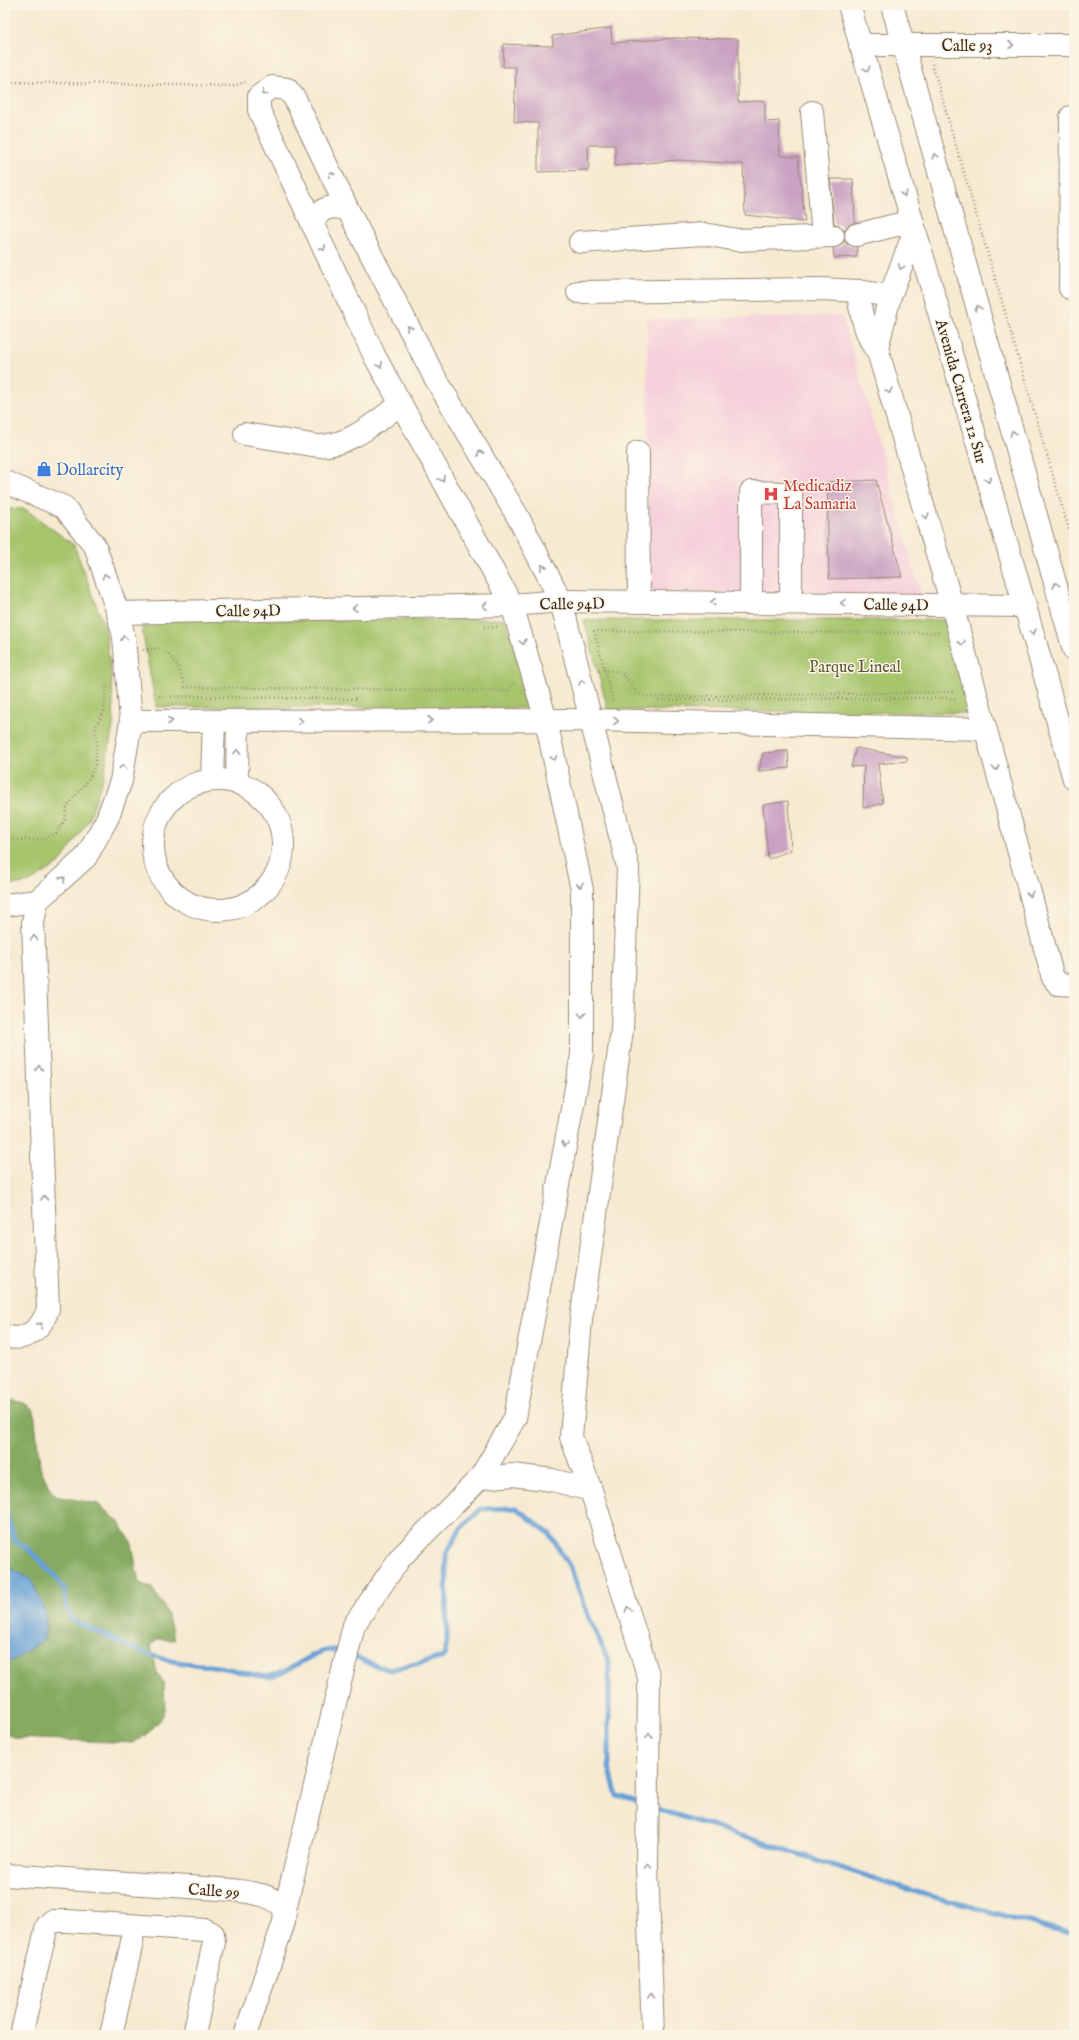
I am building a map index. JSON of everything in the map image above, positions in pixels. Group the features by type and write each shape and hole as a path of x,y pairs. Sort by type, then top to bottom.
{"street":[{"name":"Avenida Carrera 12 Sur","path":"848,5 914,225 1074,779"},
{"path":"892,5 1074,650"},
{"name":"Calle 93","path":"860,45 1074,45"},
{"path":"245,2035 284,1922 285,1909 354,1624 400,1558 480,1478 515,1418 582,1055 582,890 546,720 512,605 375,357 259,110 259,96 272,87 287,89 295,99 348,210 434,376 518,517 561,601 628,867 622,1030 581,1320 571,1437 591,1490 649,1678 647,1865 653,2035"},
{"path":"580,242 704,234 737,240 828,236 812,112"},
{"path":"1070,288 1071,117 1074,117"},
{"path":"312,224 317,214 327,208 338,206 348,210"},
{"path":"856,234 914,225 890,296 877,348 952,605 1053,978 1058,984 1074,985"},
{"path":"578,292 798,290 858,292 890,296"},
{"path":"858,292 859,306 866,333 874,347 877,348"},
{"path":"245,434 318,446 329,446 352,438 401,404"},
{"path":"638,452 638,602"},
{"path":"5,477 5,482 64,507 95,546 118,612 124,637 132,721 121,780 107,819 86,857 37,901 5,905"},
{"path":"751,602 751,492 791,493 791,602"},
{"name":"Calle 94D","path":"118,612 512,605 561,601 791,602 1025,606"},
{"path":"132,721 592,720 985,729"},
{"path":"212,779 214,721"},
{"path":"237,782 238,721"},
{"path":"212,779 237,782 261,796 278,818 284,844 278,872 262,894 239,908 211,911 185,903 165,884 154,859 154,831 165,806 186,788 212,779"},
{"path":"5,1336 21,1337 34,1332 44,1321 48,1309 33,923 37,901"},
{"path":"480,1478 513,1475 552,1480 591,1490"},
{"name":"Calle 99","path":"5,1874 234,1890 260,1894 278,1900 285,1909"},
{"path":"21,2035 47,1926 52,1921 205,1930 213,1934 214,1942 194,2035"},
{"path":"111,2035 132,1942 133,1926"}],"path":[{"path":"926,45 1074,547"},
{"path":"5,82 233,86 257,78 272,87"},
{"path":"481,627 504,627"},
{"path":"620,701 612,701 603,671 594,631 943,633"},
{"path":"126,654 160,648 172,657 179,668 185,687 508,691 516,679"},
{"path":"603,671 618,671 628,678 637,694 652,697 958,692"},
{"path":"5,840 44,839 56,833 65,820 67,807 90,777 95,765 97,744 95,727 104,712 107,679"},
{"path":"159,696 366,699"},
{"path":"644,700 959,698"}],"shaded area":[{"name":"Medicadiz La Samaria","path":"842,316 922,598 649,591 647,319"}],"green space":[{"path":"5,509 25,509 74,545 105,628 111,673 114,721 104,775 89,820 59,864 30,882 5,886"},
{"path":"140,618 299,620 506,619 530,708 156,707"},
{"name":"Parque Lineal","path":"584,620 945,620 970,713 608,710"},
{"path":"12,1400 24,1403 34,1410 40,1467 50,1489 56,1496 98,1504 120,1523 132,1544 139,1583 152,1588 165,1608 175,1640 157,1639 151,1646 157,1673 164,1684 165,1710 161,1719 148,1733 133,1743 17,1738 5,1734 5,1401"}],"water":[{"path":"5,1565 32,1580 42,1602 46,1623 43,1640 20,1656 5,1663"}],"building":[{"path":"611,28 612,43 676,38 738,39 738,102 765,101 765,122 779,121 780,156 798,157 805,222 745,215 743,164 678,160 615,166 615,145 588,145 589,170 538,172 538,123 514,122 516,67 503,67 504,44 553,46 552,36"},
{"path":"830,179 853,179 855,222 848,226 844,231 839,225 834,224"},
{"path":"845,240 847,244 857,247 857,257 834,258 833,248 840,246"},
{"path":"876,480 902,577 829,579 827,482"},
{"path":"856,748 907,757 907,761 878,764 883,803 863,808 864,766 851,767"},
{"path":"788,751 789,768 759,771 763,753"},
{"path":"788,801 791,850 768,859 763,805"}],"waterway":[{"path":"353,1655 368,1663 390,1670 444,1657 447,1643 446,1555 460,1529 481,1509 516,1508 550,1534 571,1569 589,1618 609,1662 609,1767 617,1796 638,1803"},
{"path":"5,1510 15,1541 27,1548 56,1577 65,1591 66,1606 72,1620 129,1646 171,1661 217,1667 264,1676 278,1674 288,1670 322,1652 332,1650 341,1651"},
{"path":"658,1809 923,1894 1074,1934"}],"place":[{"name":"Dollarcity","path":"44,469"},
{"name":"Medicadiz La Samaria","path":"771,494"}]}
